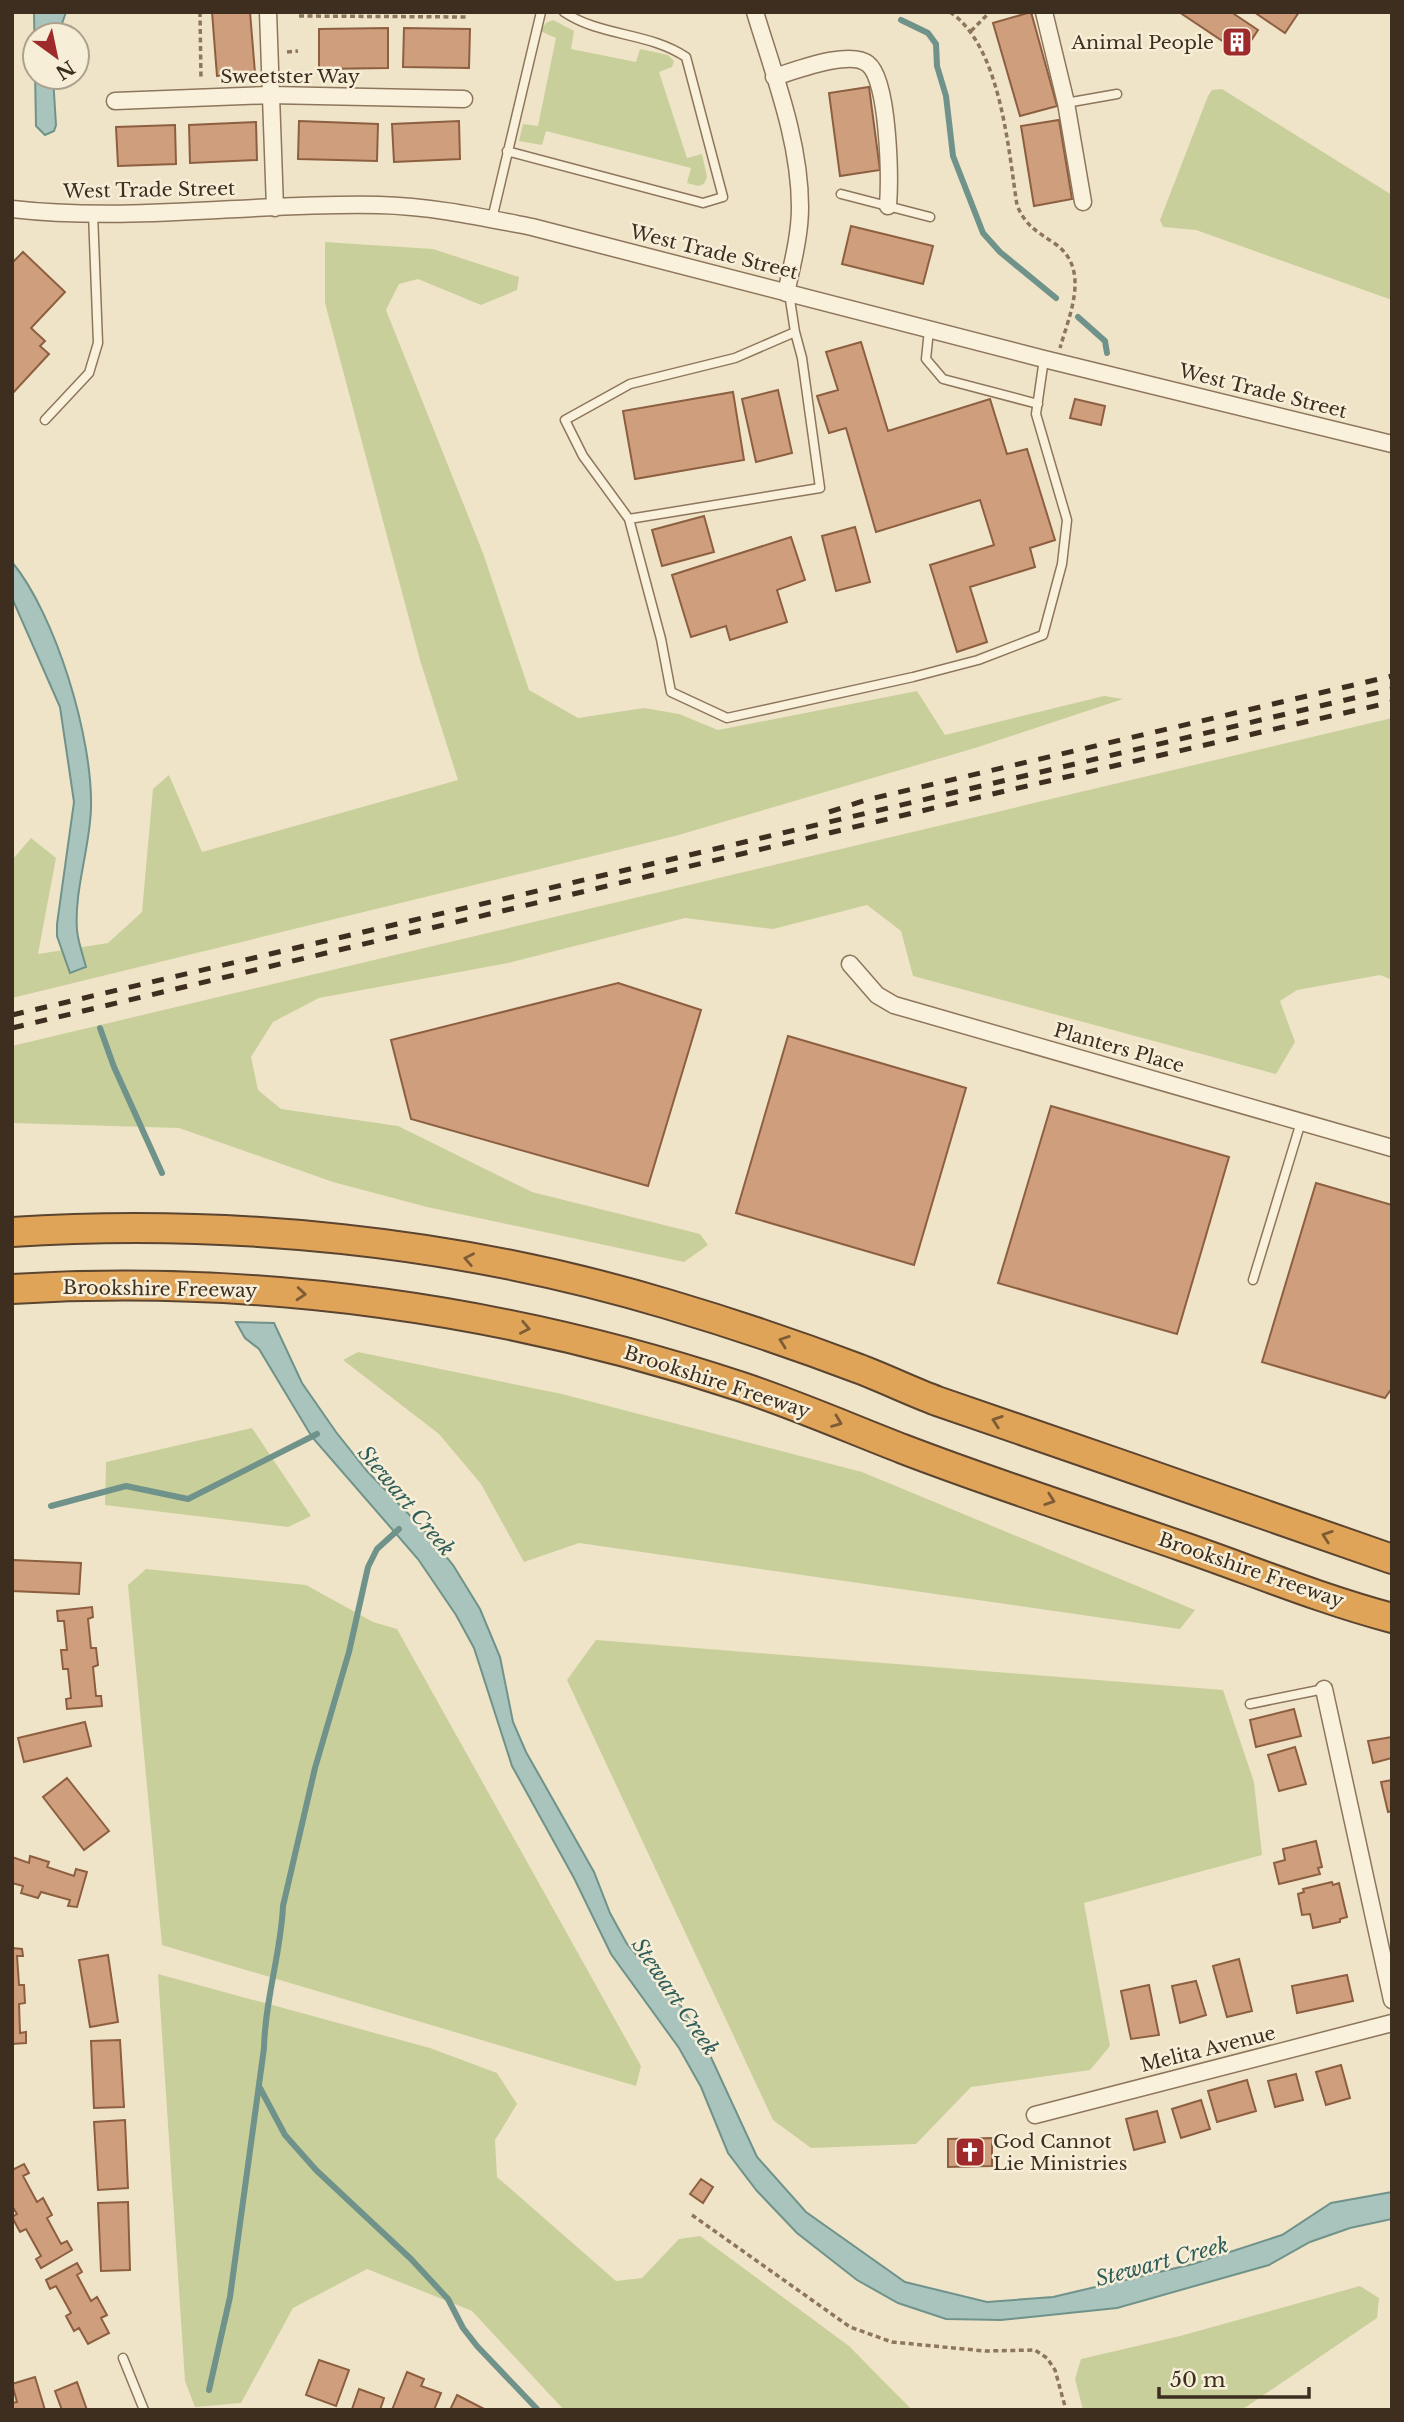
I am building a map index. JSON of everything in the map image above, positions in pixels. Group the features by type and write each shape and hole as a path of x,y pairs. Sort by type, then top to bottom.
{"highway":[{"path":"12,1232 146,1228 251,1233 432,1253 561,1277 662,1302 762,1333 923,1396 1392,1559"},
{"name":"Brookshire Freeway","path":"12,1289 145,1285 246,1289 373,1302 548,1332 646,1357 743,1387 902,1449 1392,1618"}],"street":[{"path":"268,12 275,208"},
{"path":"755,12 797,166 800,208 787,293"},
{"path":"1044,12 1066,103 1083,202"},
{"path":"774,77 819,63 851,58 868,63 879,79 890,177 888,206"},
{"name":"Sweetster Way","path":"115,101 270,95 464,99"},
{"name":"West Trade Street","path":"12,208 93,213 380,205 492,219 1050,361 1392,444"},
{"name":"Planters Place","path":"850,964 877,995 894,1005 1392,1148"},
{"path":"1324,1689 1392,2000"},
{"name":"Melita Avenue","path":"1035,2115 1392,2023"}],"lane":[{"path":"492,219 541,12"},
{"path":"507,151 703,203 723,197 685,57 667,44 592,27 564,12"},
{"path":"1066,103 1117,94"},
{"path":"841,194 930,217"},
{"path":"45,420 89,373 98,343 93,213"},
{"path":"629,519 820,488 802,358 787,293"},
{"path":"929,330 926,359 943,379 1038,404"},
{"path":"795,332 735,358 630,384 565,419 583,456 629,519 661,639 671,692 727,718 801,704 978,660 1043,635 1062,564 1068,520 1036,414 1050,361"},
{"path":"1253,1280 1301,1122"},
{"path":"1250,1704 1324,1689"},
{"path":"122,2358 145,2410"}],"path":[{"path":"200,12 201,84"},
{"path":"950,12 971,31 981,47 992,77 1017,205 1024,221 1058,246 1076,272 1076,289 1050,361"},
{"path":"971,31 990,12"},
{"path":"299,16 468,17"},
{"path":"692,2215 850,2327 892,2342 985,2351 1035,2350 1047,2358 1055,2370 1066,2410"}],"green space":[{"path":"553,20 574,31 571,49 636,62 640,49 668,55 674,61 672,67 659,72 687,158 702,154 707,177 704,184 698,186 687,183 691,168 546,131 542,145 519,141 523,124 538,126 556,38 540,31 546,23"},
{"path":"1222,89 1392,195 1392,300 1196,230 1163,227 1160,220 1208,96 1212,90"},
{"path":"325,242 433,249 519,277 517,290 481,305 418,279 399,284 386,310 483,553 529,690 578,718 644,708 679,714 718,730 917,691 945,735 1104,696 1123,699 975,748 675,836 12,998 12,860 31,838 56,858 38,954 108,943 142,912 153,789 169,775 202,852 458,780 420,660 325,303"},
{"path":"1392,718 1392,980 1380,975 1297,990 1280,1001 1295,1042 1276,1074 913,976 901,931 867,905 773,929 685,918 508,963 319,998 273,1022 251,1057 258,1090 281,1109 398,1126 532,1192 700,1234 708,1245 684,1262 427,1207 333,1182 179,1128 12,1123 12,1046"},
{"path":"358,1352 562,1394 862,1472 1195,1610 1180,1629 579,1543 524,1562 481,1484 439,1434 343,1360"},
{"path":"252,1428 311,1516 288,1527 105,1505 106,1462"},
{"path":"146,1569 306,1585 373,1622 397,1629 641,2066 636,2086 162,1945 128,1585"},
{"path":"596,1640 1223,1690 1254,1782 1262,1855 1084,1903 1110,2046 1090,2070 971,2087 916,2144 811,2148 773,2120 567,1680"},
{"path":"158,1974 430,2048 497,2073 517,2104 495,2140 497,2177 616,2281 642,2278 679,2239 700,2236 849,2346 912,2410 564,2410 472,2311 367,2269 293,2308 241,2403 195,2407 185,2381"},
{"path":"1360,2286 1379,2298 1377,2318 1246,2407 1238,2410 1083,2410 1075,2379 1081,2359 1180,2336"}],"water":[{"path":"34,12 66,12 63,21 34,21"},
{"path":"35,91 54,91 54,131 45,135 36,126"},
{"path":"12,562 28,585 57,645 69,679 86,748 91,808 77,915 78,935 86,967 70,973 57,936 57,924 74,802 60,707 12,598"},
{"path":"236,1322 274,1323 302,1383 336,1432 367,1471 426,1532 453,1565 480,1609 500,1657 513,1722 526,1752 594,1872 610,1913 627,1944 681,2006 703,2040 757,2157 806,2212 905,2282 987,2302 1053,2297 1193,2264 1282,2235 1331,2203 1392,2192 1392,2219 1350,2228 1310,2242 1269,2265 1117,2308 1001,2320 946,2319 898,2303 857,2280 797,2233 757,2191 728,2153 701,2087 679,2048 611,1954 574,1878 512,1766 474,1648 456,1615 418,1559 312,1437 259,1349 245,1338"}],"building":[{"path":"212,12 250,12 255,73 217,76"},
{"path":"1031,12 1057,106 1020,116 993,23"},
{"name":"Animal People","path":"1179,12 1231,12 1258,30 1242,54"},
{"path":"1254,12 1299,12 1285,33"},
{"path":"388,28 388,68 319,69 319,29"},
{"path":"404,28 470,29 469,68 403,67"},
{"path":"869,87 880,170 840,176 829,93"},
{"path":"1059,120 1072,199 1034,206 1021,126"},
{"path":"299,121 378,124 377,161 298,159"},
{"path":"459,121 460,159 394,162 392,124"},
{"path":"256,122 257,160 190,163 189,125"},
{"path":"175,125 176,164 118,166 116,127"},
{"path":"851,226 933,246 923,284 842,264"},
{"path":"23,252 65,292 31,328 45,341 40,346 49,354 12,394 12,263"},
{"path":"861,342 888,431 990,399 1007,454 1027,449 1055,540 1030,548 1035,567 970,587 987,642 957,652 930,565 994,545 980,500 876,532 846,428 829,433 817,396 838,390 826,352"},
{"path":"778,390 792,453 756,462 742,399"},
{"path":"733,392 744,460 635,479 623,411"},
{"path":"1075,399 1105,406 1101,425 1070,418"},
{"path":"704,516 714,552 662,566 652,530"},
{"path":"855,527 870,582 836,591 822,536"},
{"path":"791,537 805,580 777,590 787,622 730,640 726,626 691,637 672,575"},
{"path":"618,983 701,1010 648,1186 411,1119 391,1040"},
{"path":"788,1036 966,1088 914,1265 736,1213"},
{"path":"1051,1106 1229,1157 1177,1334 998,1283"},
{"path":"1316,1183 1392,1205 1392,1388 1385,1398 1262,1362"},
{"path":"13,1560 81,1563 79,1594 12,1591"},
{"path":"92,1607 93,1617 88,1619 91,1648 96,1648 98,1665 93,1667 96,1696 101,1696 102,1706 67,1709 66,1699 71,1698 68,1669 63,1669 61,1650 67,1650 64,1621 58,1621 57,1611"},
{"path":"1294,1709 1301,1736 1256,1747 1250,1720"},
{"path":"85,1722 91,1746 24,1762 18,1738"},
{"path":"1392,1737 1392,1758 1373,1763 1368,1741"},
{"path":"1295,1747 1306,1784 1279,1791 1268,1755"},
{"path":"67,1778 109,1831 84,1850 43,1797"},
{"path":"1392,1780 1392,1811 1388,1812 1381,1782"},
{"path":"1316,1841 1322,1867 1318,1868 1320,1874 1279,1884 1274,1863 1285,1860 1283,1849"},
{"path":"30,1856 49,1862 47,1867 74,1876 76,1869 87,1872 77,1907 68,1906 70,1900 41,1892 38,1898 21,1893 23,1886 12,1883 12,1857 29,1863"},
{"path":"1332,1882 1333,1885 1339,1883 1347,1917 1340,1919 1340,1922 1313,1928 1310,1914 1302,1915 1298,1894 1304,1892 1303,1889"},
{"path":"12,1948 22,1949 23,1956 17,1956 19,1985 24,1985 25,2003 19,2004 20,2033 26,2032 26,2043 12,2044"},
{"path":"108,1955 118,2022 90,2027 79,1960"},
{"path":"1239,1959 1252,2011 1227,2017 1213,1966"},
{"path":"1347,1975 1353,2001 1297,2013 1292,1986"},
{"path":"1196,1981 1206,2015 1180,2023 1172,1986"},
{"path":"1149,1985 1159,2035 1131,2039 1121,1991"},
{"path":"120,2040 124,2107 94,2108 91,2041"},
{"path":"1341,2065 1350,2098 1326,2105 1316,2072"},
{"path":"1296,2074 1303,2100 1275,2107 1268,2081"},
{"path":"1247,2080 1256,2111 1217,2122 1208,2091"},
{"path":"1201,2100 1210,2129 1181,2138 1172,2109"},
{"path":"1157,2111 1165,2142 1134,2150 1126,2119"},
{"path":"125,2120 128,2188 98,2190 94,2122"},
{"name":"God Cannot Lie Ministries","path":"992,2138 992,2166 948,2167 948,2139"},
{"path":"24,2164 29,2173 23,2176 37,2202 43,2198 52,2215 47,2218 61,2244 67,2241 72,2250 41,2268 36,2259 41,2256 26,2229 20,2232 12,2217 17,2214 12,2206 12,2170"},
{"path":"701,2179 713,2187 703,2203 690,2194"},
{"path":"128,2202 130,2270 101,2271 98,2203"},
{"path":"77,2263 82,2272 77,2275 91,2301 97,2297 107,2315 101,2318 109,2333 88,2344 79,2328 74,2331 66,2316 71,2313 56,2286 50,2289 46,2280"},
{"path":"319,2360 349,2370 336,2406 306,2395"},
{"path":"407,2372 424,2379 421,2386 441,2393 434,2410 392,2410"},
{"path":"35,2377 45,2410 12,2410 12,2403 17,2402 12,2384"},
{"path":"77,2382 87,2410 62,2410 55,2391"},
{"path":"359,2389 384,2398 380,2410 352,2409"},
{"path":"457,2395 486,2410 450,2410"}],"waterway":[{"path":"901,20 928,33 936,44 937,66 946,96 953,156 983,233 1000,252 1056,298"},
{"path":"1078,317 1105,341 1107,353"},
{"name":"Stewart Creek","path":"100,1028 114,1067 162,1173"},
{"path":"51,1506 126,1486 188,1499 317,1434"},
{"path":"209,2390 230,2297 283,1906 315,1768 349,1652 368,1567 377,1549 399,1529"},
{"path":"260,2088 285,2135 316,2170 411,2259 448,2299 463,2328 477,2346 538,2410"}],"railway":[{"path":"829,812 866,800 1392,676"},
{"path":"12,1015 1392,689"},
{"path":"12,1028 1005,791 1392,702"}],"place":[{"name":"Animal People","path":"1237,42"},
{"name":"God Cannot Lie Ministries","path":"970,2152"}]}
